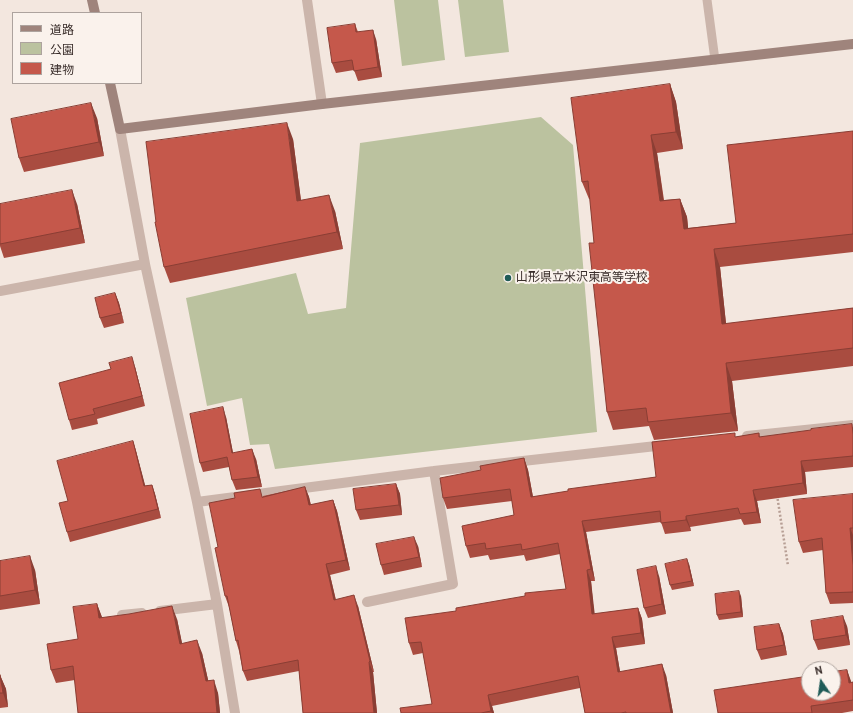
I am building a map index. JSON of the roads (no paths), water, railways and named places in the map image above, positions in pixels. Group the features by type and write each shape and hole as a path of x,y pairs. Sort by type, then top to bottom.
{"street":[{"path":"92,0 95,12"},
{"path":"307,0 322,104"},
{"path":"120,129 322,104 853,44"},
{"path":"110,84 145,264 197,502 217,604 235,713"},
{"path":"0,291 145,264"},
{"path":"737,437 853,424"},
{"path":"197,502 434,471 675,444"},
{"path":"367,602 453,584 434,471"},
{"path":"122,615 217,604"}],"lane":[{"path":"707,0 715,60"}],"place":[{"name":"山形県立米沢東高等学校","path":"508,278"}]}
